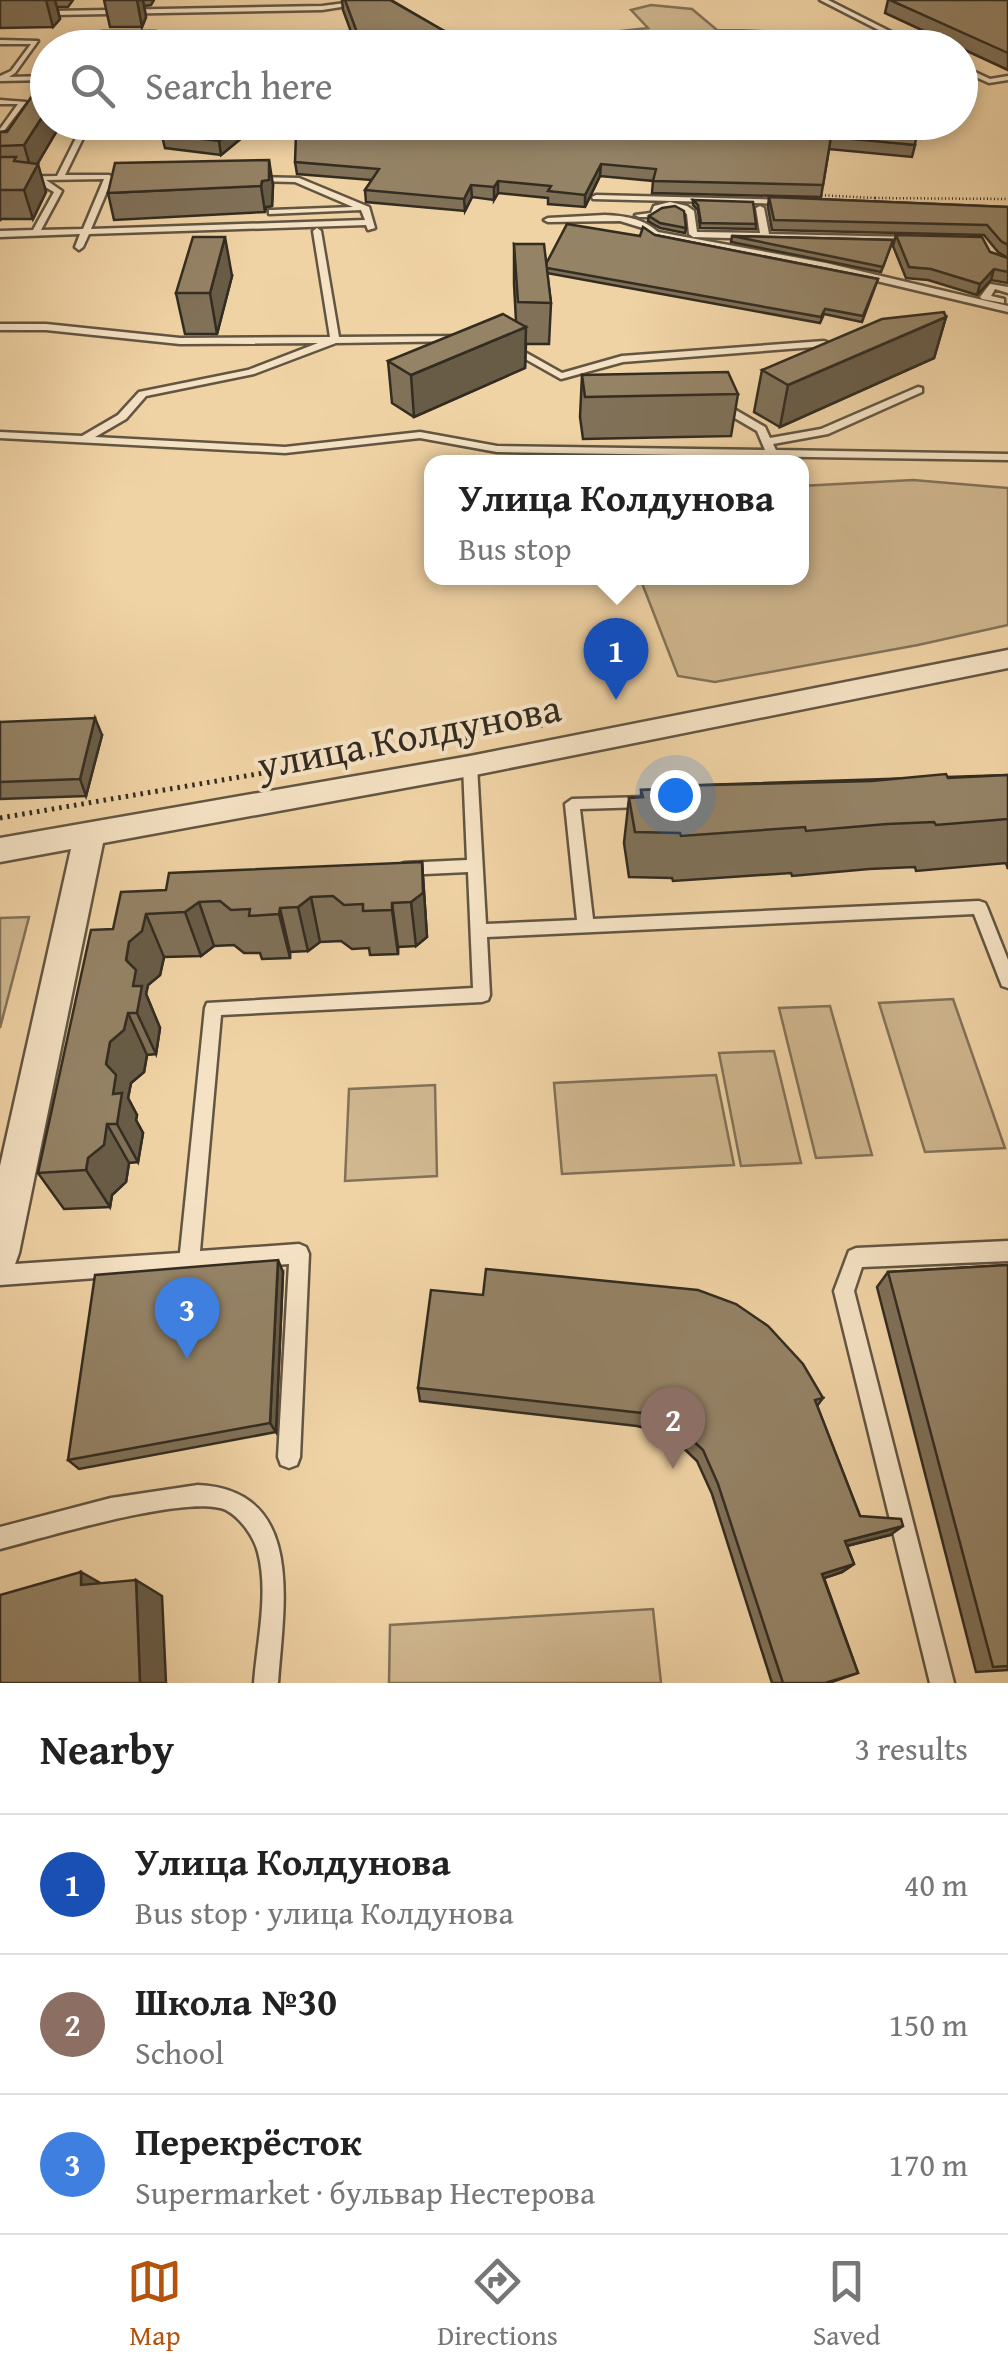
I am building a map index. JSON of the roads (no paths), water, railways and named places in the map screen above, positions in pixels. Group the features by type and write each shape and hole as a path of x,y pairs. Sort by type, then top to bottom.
{"street":[{"name":"улица Колдунова","path":"0,850 470,766 1006,662"},
{"path":"0,1253 89,836"}],"lane":[{"path":"96,13 104,0"},
{"path":"157,12 163,0"},
{"path":"230,9 234,0"},
{"path":"0,14 157,12 382,0"},
{"path":"823,0 884,30"},
{"path":"104,30 114,12"},
{"path":"0,42 30,42"},
{"path":"0,79 13,72 30,50"},
{"path":"978,76 989,81 1008,78"},
{"path":"0,79 30,78"},
{"path":"0,102 23,102 0,134"},
{"path":"60,178 79,140"},
{"path":"79,247 109,177"},
{"path":"0,179 128,177"},
{"path":"35,234 58,191 36,178"},
{"path":"240,179 296,180 366,209"},
{"path":"596,197 804,206 718,207"},
{"path":"637,218 641,199"},
{"path":"637,218 654,215 657,208 666,205 683,206 691,213 693,234 924,241"},
{"path":"760,208 765,236"},
{"path":"0,230 35,234 370,225 366,209"},
{"path":"272,212 366,209"},
{"path":"548,220 600,216 658,223"},
{"path":"637,218 655,234 1008,306"},
{"path":"719,220 721,235"},
{"path":"804,222 808,237"},
{"path":"317,231 335,340"},
{"path":"1008,290 992,286 984,297 1008,306"},
{"path":"0,326 180,341 453,337 483,343"},
{"path":"86,436 122,417 143,394 251,372 335,340"},
{"path":"498,346 514,348 561,376 640,358 824,344"},
{"path":"640,358 655,367"},
{"path":"769,448 824,432 918,390"},
{"path":"700,394 760,429 769,448"},
{"path":"0,435 86,436 285,450 420,435 497,449 769,448 1008,457"},
{"path":"189,1262 212,1008 482,995 470,766"},
{"path":"586,926 572,804 671,801"},
{"path":"381,870 475,866"},
{"path":"479,931 978,907 1008,981"},
{"path":"942,1683 844,1290 856,1258 1008,1250"},
{"path":"0,1275 299,1254 289,1458"},
{"path":"0,1538 177,1498 223,1497 246,1513 263,1534 272,1566 266,1683"}],"place":[{"name":"Улица Колдунова","path":"616,700"},
{"name":"Перекрёсток","path":"187,1359"},
{"name":"Школа №30","path":"673,1469"}]}
